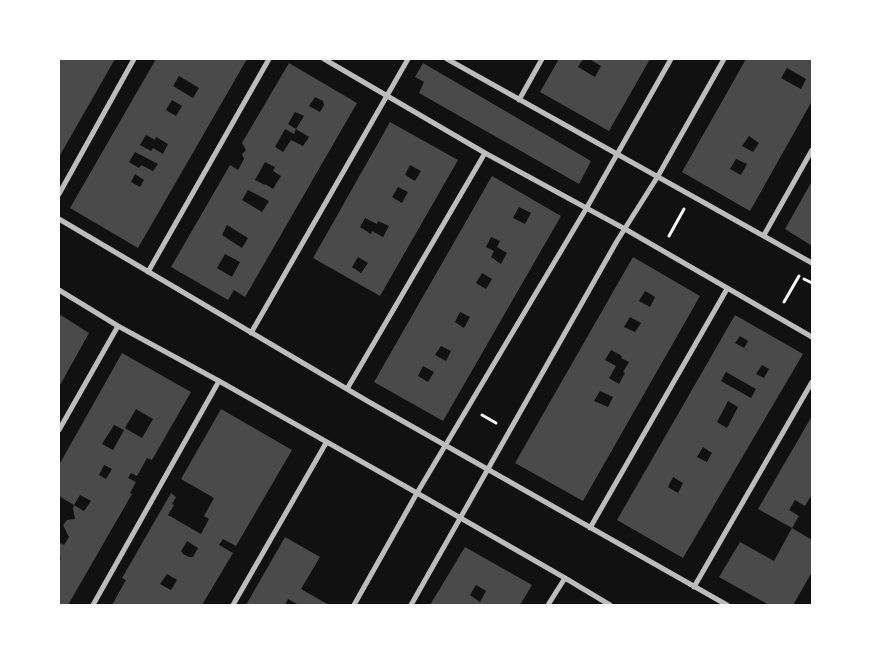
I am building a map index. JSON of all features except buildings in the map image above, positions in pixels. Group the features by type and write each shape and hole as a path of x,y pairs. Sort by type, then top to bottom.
{"street":[{"path":"59,194 134,59"},
{"path":"148,272 268,59"},
{"path":"324,59 484,153 625,229 812,337"},
{"path":"251,333 408,59"},
{"path":"447,59 812,263"},
{"path":"519,100 542,59"},
{"path":"354,605 417,493 618,154 671,59"},
{"path":"410,605 724,59"},
{"path":"764,235 812,150"},
{"path":"348,389 484,153"},
{"path":"59,219 445,446 727,605"},
{"path":"590,528 727,288"},
{"path":"59,290 118,326 417,493 610,605"},
{"path":"59,430 61,421 118,326"},
{"path":"93,605 219,381"},
{"path":"694,587 812,382"},
{"path":"233,605 326,443"},
{"path":"548,605 565,578"}],"path":[{"path":"669,237 692,195"},
{"path":"784,302 799,276"},
{"path":"776,298 791,306"},
{"path":"468,407 510,431"}]}
